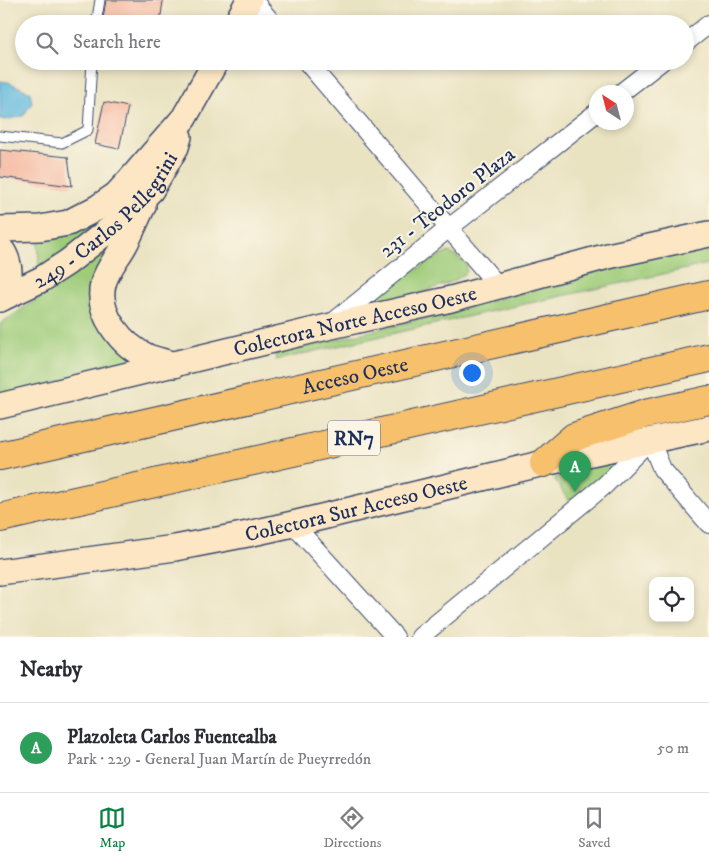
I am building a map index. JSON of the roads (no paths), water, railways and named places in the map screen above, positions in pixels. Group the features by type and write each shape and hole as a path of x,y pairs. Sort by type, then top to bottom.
{"highway":[{"name":"Acceso Oeste","path":"0,456 709,295"},
{"name":"RN7","path":"0,518 709,358"},
{"path":"544,463 574,437 646,414 709,400"}],"street":[{"path":"241,15 249,0"},
{"path":"253,0 266,15"},
{"path":"694,36 709,24"},
{"name":"249 - Carlos Pellegrini","path":"0,229 55,226 68,223 97,208 116,195 184,118 211,70"},
{"path":"314,70 499,287"},
{"path":"631,85 650,70"},
{"name":"249 - Carlos Pellegrini","path":"0,299 42,279 68,262 114,226 151,190 176,147 184,118"},
{"name":"231 - Teodoro Plaza","path":"327,328 449,228 589,118"},
{"path":"151,190 103,284 102,302 106,316 115,331 131,346 148,357 174,364"},
{"name":"Colectora Norte Acceso Oeste","path":"0,406 451,299 608,256 709,234"},
{"path":"0,248 4,252 9,268 8,284 0,299"},
{"name":"Colectora Sur Acceso Oeste","path":"1,572 175,548 293,524 544,463 709,428"},
{"path":"420,637 606,485 650,440 662,469 709,524"},
{"path":"293,524 396,637"}],"lane":[{"path":"98,15 100,0"},
{"path":"0,136 62,143 88,130 91,70"}],"water":[{"path":"0,81 8,82 30,92 32,103 23,116 5,120 0,119"}],"place":[{"name":"Plazoleta Carlos Fuentealba","path":"575,492"}]}
